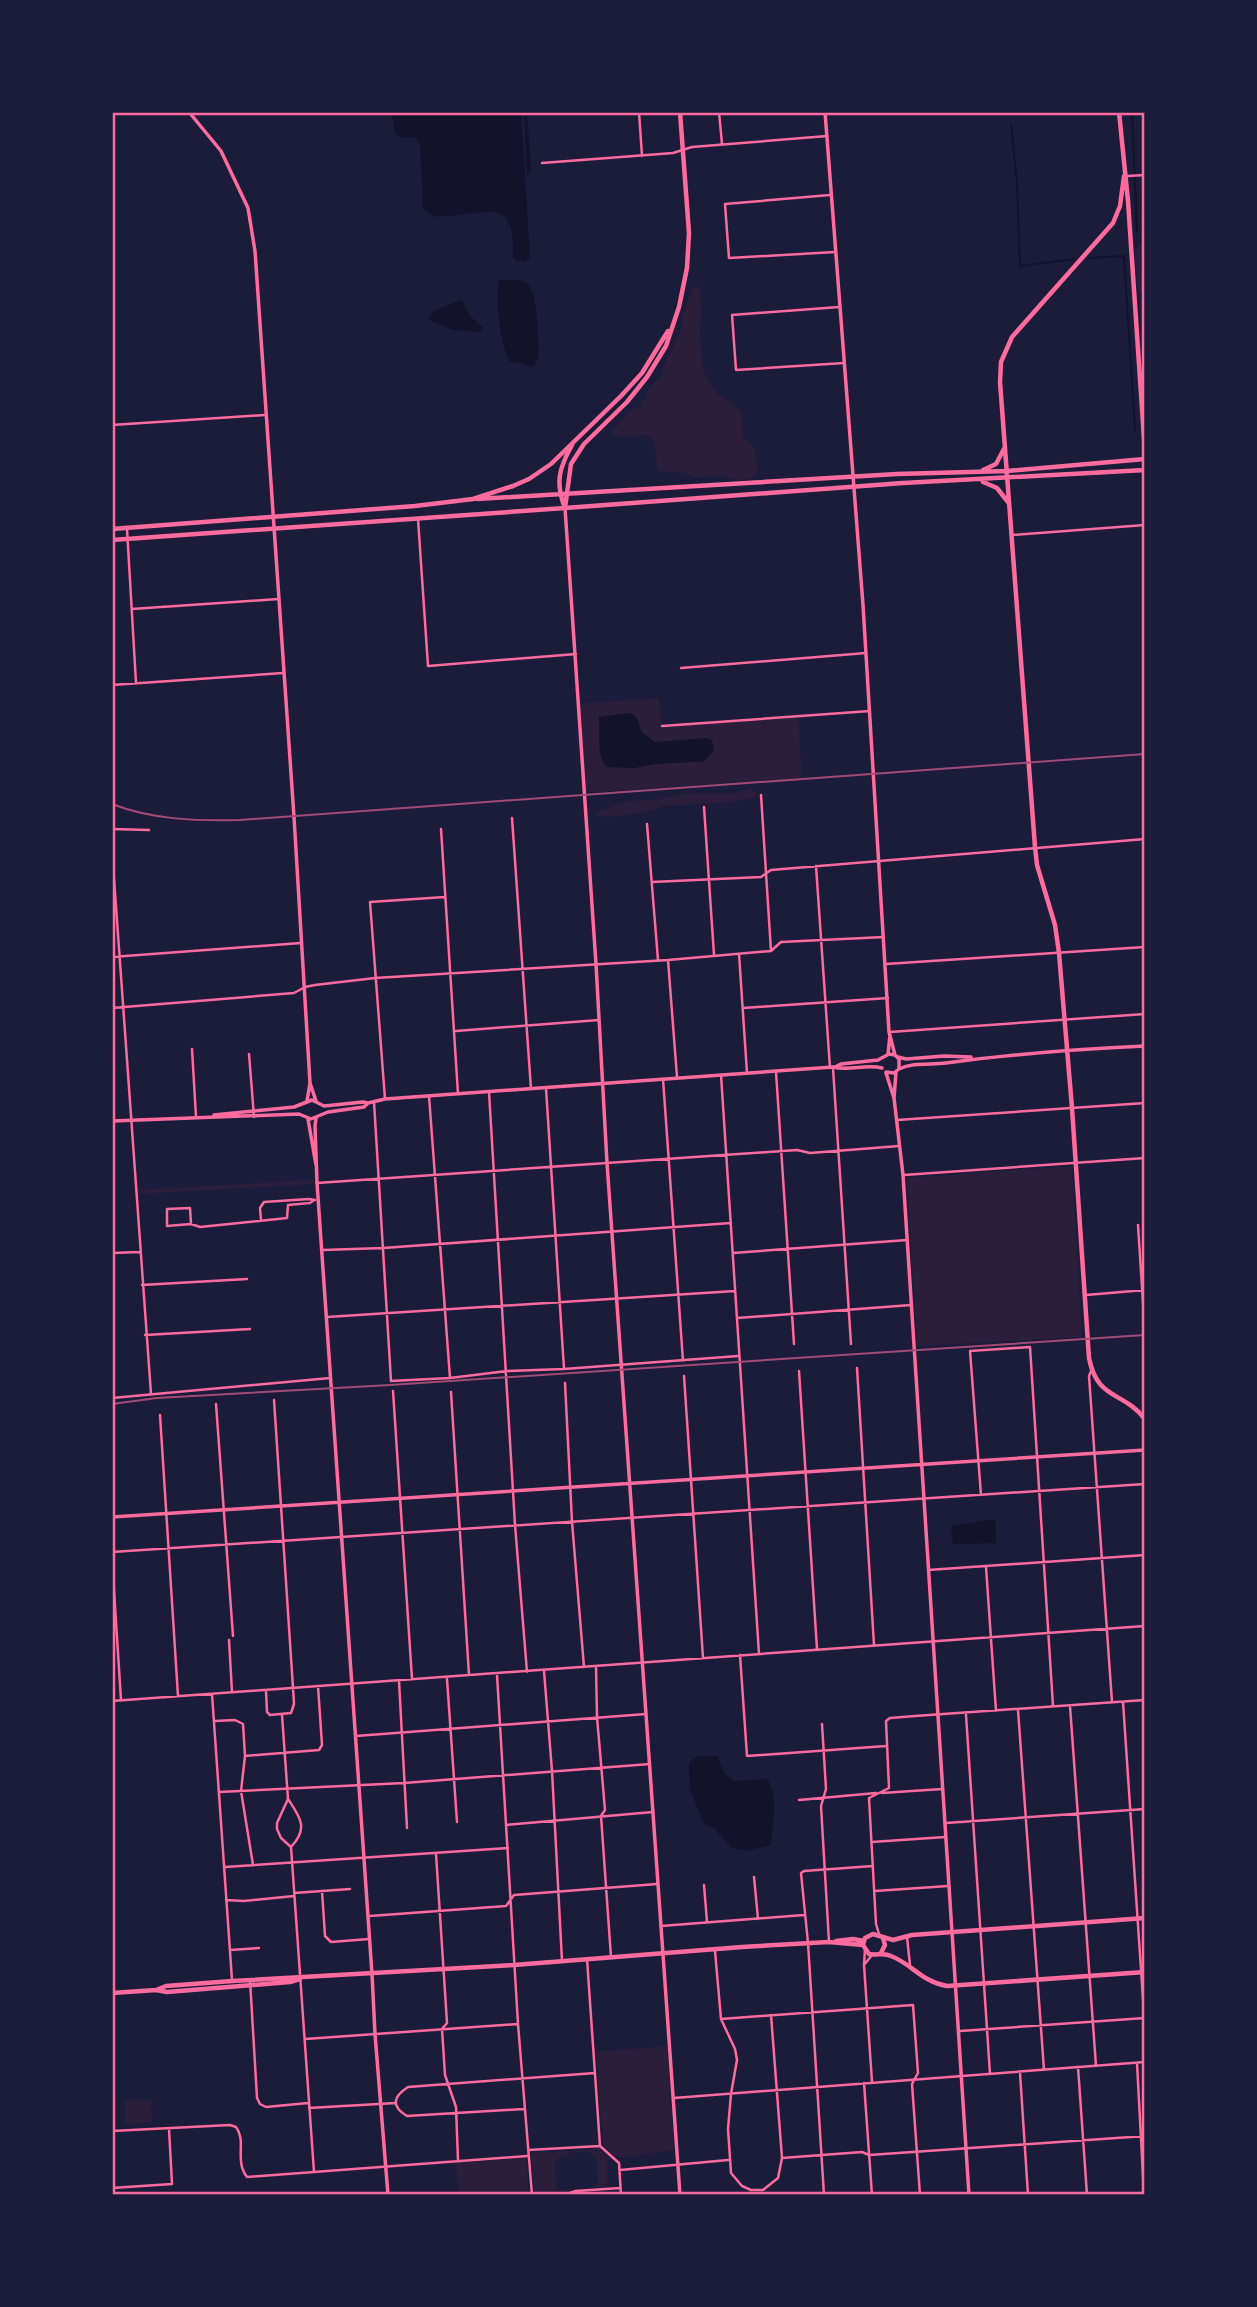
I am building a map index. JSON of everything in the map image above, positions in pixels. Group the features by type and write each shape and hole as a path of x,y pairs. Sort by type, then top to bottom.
{"main road":[{"path":"565,508 571,464 584,444 627,402 647,377 666,346 682,294 689,253 680,112"},
{"path":"1119,112 1145,477"},
{"path":"1124,176 1116,217 1097,243 1017,329 1007,345 1000,382 1035,846 1055,925 1059,953 1091,1371 1103,1389 1134,1408 1145,1419"},
{"path":"1116,217 1128,222"},
{"path":"473,499 529,479 551,464 642,373 672,324"},
{"path":"565,508 559,493 562,463 573,444"},
{"path":"978,472 996,464 1005,446"},
{"path":"112,529 567,492 1007,471 1145,457"},
{"path":"112,540 854,486 1145,470"},
{"path":"979,481 997,488 1009,504"},
{"path":"780,482 780,492"},
{"path":"864,1945 869,1935 895,1940 907,1936 981,1929 1145,1918"},
{"path":"881,1936 885,1945 881,1953"},
{"path":"112,1993 156,1990 166,1986 514,1965 833,1942 839,1939 864,1945 872,1955 881,1953 892,1956 926,1980 955,1987 1143,1973"}],"street":[{"path":"189,112 221,151 248,208 255,251 310,1083 307,1101 302,1105 196,1117"},
{"path":"639,112 642,156"},
{"path":"719,112 722,145"},
{"path":"825,112 866,653 889,1033 887,1054 882,1059 841,1064 831,1068"},
{"path":"542,163 642,156 673,153 692,147 827,136"},
{"path":"1124,176 1145,175"},
{"path":"831,195 725,204 729,258 835,251"},
{"path":"839,307 732,315 736,370 844,362"},
{"path":"112,425 265,415"},
{"path":"565,508 607,1163 680,2195"},
{"path":"418,519 428,666 576,654"},
{"path":"198,523 200,534"},
{"path":"1010,535 1145,525"},
{"path":"127,528 136,683"},
{"path":"132,610 278,599"},
{"path":"681,668 866,653"},
{"path":"112,685 283,673"},
{"path":"662,726 870,711"},
{"path":"761,795 771,951"},
{"path":"704,807 714,955"},
{"path":"512,818 531,1089"},
{"path":"647,824 658,960"},
{"path":"112,829 149,830"},
{"path":"441,829 458,1094"},
{"path":"652,882 761,877 771,870 878,859 1145,839"},
{"path":"112,851 151,1394"},
{"path":"816,866 851,1344"},
{"path":"385,1099 370,902 445,897"},
{"path":"112,1008 295,993 305,987 375,978 668,960 771,951 781,942 884,937"},
{"path":"112,957 302,943"},
{"path":"886,964 1145,947"},
{"path":"739,953 747,1073"},
{"path":"668,960 677,1077"},
{"path":"743,1008 888,998"},
{"path":"889,1033 1145,1014"},
{"path":"454,1031 599,1020"},
{"path":"889,1033 897,1056 894,1098"},
{"path":"887,1054 906,1059 976,1057 1145,1046"},
{"path":"192,1049 196,1117"},
{"path":"249,1054 254,1117"},
{"path":"886,1072 908,1066 976,1057"},
{"path":"882,1059 882,1068"},
{"path":"307,1101 328,1106 385,1099 831,1068 842,1070 874,1066 886,1072 894,1098 903,1175 969,2195"},
{"path":"776,1071 794,1344"},
{"path":"720,1075 759,1654"},
{"path":"663,1079 683,1361"},
{"path":"310,1083 320,1114"},
{"path":"547,1088 564,1369"},
{"path":"489,1092 515,1525 527,1672"},
{"path":"429,1096 450,1378"},
{"path":"374,1102 390,1381 738,1356"},
{"path":"308,1119 316,1118 320,1114 364,1107 368,1103"},
{"path":"897,1120 1145,1103"},
{"path":"302,1105 303,1115"},
{"path":"112,1121 303,1115 308,1119 316,1165"},
{"path":"316,1118 316,1200 323,1250 338,1502 388,2195"},
{"path":"317,1183 797,1150 810,1153 899,1146"},
{"path":"903,1175 1145,1158"},
{"path":"191,1224 190,1208 167,1209 167,1226 191,1224 200,1227 287,1218 288,1205 316,1200"},
{"path":"261,1220 260,1208 264,1202 316,1200"},
{"path":"323,1250 731,1223"},
{"path":"1138,1225 1144,1318"},
{"path":"733,1252 907,1240"},
{"path":"112,1254 140,1252"},
{"path":"142,1285 247,1279"},
{"path":"327,1317 735,1291"},
{"path":"1084,1295 1144,1291"},
{"path":"737,1318 911,1305"},
{"path":"145,1335 250,1329"},
{"path":"981,1494 970,1351 1030,1347 1053,1706"},
{"path":"857,1368 874,1644"},
{"path":"799,1371 817,1649"},
{"path":"1091,1371 1089,1376 1112,1702"},
{"path":"684,1376 703,1658"},
{"path":"112,1398 330,1378"},
{"path":"565,1383 572,1522 584,1667"},
{"path":"393,1391 412,1679"},
{"path":"451,1392 469,1675"},
{"path":"266,1690 268,1714 272,1716 291,1713 293,1688 274,1399"},
{"path":"216,1405 226,1544 232,1692"},
{"path":"160,1415 178,1696"},
{"path":"112,1517 1145,1450"},
{"path":"112,1552 1145,1484"},
{"path":"928,1570 1145,1555"},
{"path":"112,1559 121,1700"},
{"path":"986,1567 996,1711"},
{"path":"112,1701 1145,1626"},
{"path":"740,1655 747,1756 886,1746"},
{"path":"596,1666 600,1766 605,1810 601,1816 611,1957"},
{"path":"544,1670 562,1961"},
{"path":"497,1674 514,1965 532,2195"},
{"path":"447,1677 457,1822"},
{"path":"399,1681 407,1828"},
{"path":"245,1756 317,1751 321,1748 318,1686"},
{"path":"212,1694 232,1984"},
{"path":"881,1936 876,1924 869,1798 889,1788 886,1721 890,1718 1145,1700"},
{"path":"1123,1702 1145,2029"},
{"path":"1070,1706 1096,2066"},
{"path":"1018,1709 1044,2070"},
{"path":"355,1736 646,1713"},
{"path":"966,1713 990,2074"},
{"path":"282,1715 286,1789 288,1799 299,1815 302,1826 300,1835 291,1847 314,2172"},
{"path":"214,1721 241,1722 245,1756 241,1791 253,1865"},
{"path":"822,1724 826,1789 821,1806 833,1942"},
{"path":"219,1792 358,1786 650,1764"},
{"path":"799,1800 942,1788"},
{"path":"288,1799 277,1822 277,1829 281,1838 291,1847"},
{"path":"944,1823 1145,1809"},
{"path":"506,1825 653,1812"},
{"path":"872,1842 945,1837"},
{"path":"224,1867 508,1848"},
{"path":"436,1854 447,2022 442,2029 445,2075 456,2107 458,2160"},
{"path":"824,2195 801,1873 873,1866"},
{"path":"754,1877 758,1919"},
{"path":"368,1916 506,1906 514,1895 657,1884"},
{"path":"704,1885 707,1922"},
{"path":"875,1891 948,1886"},
{"path":"226,1900 244,1901 350,1889"},
{"path":"322,1891 327,1940 369,1939"},
{"path":"660,1926 804,1915"},
{"path":"869,1935 876,1924"},
{"path":"907,1936 910,1968"},
{"path":"864,1945 873,2082"},
{"path":"230,1950 259,1948"},
{"path":"715,1949 721,2019 735,2049 737,2060 728,2129 731,2172 742,2186 763,2193 778,2178 782,2158 771,2015"},
{"path":"864,1965 872,1955"},
{"path":"587,1959 600,2146 619,2163 621,2195"},
{"path":"250,1983 257,2098 260,2104 266,2107 308,2103"},
{"path":"721,2019 913,2005 918,2073 912,2084 920,2195"},
{"path":"958,2031 1145,2018"},
{"path":"304,2039 518,2024"},
{"path":"673,2098 1145,2062"},
{"path":"1137,2063 1143,2136 1144,2195"},
{"path":"1078,2067 1087,2195"},
{"path":"1020,2072 1028,2195"},
{"path":"524,2108 407,2116 398,2109 396,2103 399,2093 408,2087 595,2073"},
{"path":"864,2083 872,2195"},
{"path":"309,2108 396,2103"},
{"path":"112,2131 230,2125 236,2127 241,2137 242,2170 247,2177 458,2160 507,2159 528,2155"},
{"path":"112,2188 172,2184 169,2129"},
{"path":"782,2158 862,2152 869,2155 1143,2136"},
{"path":"527,2150 600,2146"},
{"path":"620,2170 729,2160"},
{"path":"563,2195 576,2191 620,2188"}],"shaded area":[{"path":"392,112 521,112 530,257 525,262 513,258 512,230 502,214 495,211 437,217 428,213 423,207 420,144 415,138 399,137 394,130"},
{"path":"524,112 527,112 531,170 527,178"},
{"path":"1145,241 1145,296 1138,290 1134,256 1139,244"},
{"path":"499,280 521,281 531,288 537,316 539,355 532,367 510,362 506,354 499,322"},
{"path":"699,286 701,352 706,377 715,391 741,412 743,438 755,448 757,472 752,477 739,481 722,475 703,478 685,473 658,471 654,442 648,435 614,436 612,432 633,408 642,406 642,399 646,400 648,390 663,375 663,368 682,328 682,317 693,287"},
{"path":"460,300 469,315 483,328 480,332 453,330 429,320 432,312"},
{"path":"659,698 661,726 798,717 802,778 583,793 576,704"},
{"path":"630,713 635,715 642,732 655,742 707,738 712,740 714,751 704,761 634,768 606,767 600,749 599,717"},
{"path":"748,788 753,789 756,795 732,802 663,806 641,813 610,817 597,816 596,813 619,804 640,800 687,793 738,793"},
{"path":"313,1166 314,1184 139,1194 139,1190 311,1180"},
{"path":"1072,1166 1082,1337 917,1346 907,1178"},
{"path":"995,1519 996,1543 953,1544 951,1526"},
{"path":"698,1756 717,1756 724,1773 734,1781 767,1779 774,1802 771,1845 746,1851 732,1848 714,1828 704,1824 690,1789 689,1763"},
{"path":"667,2046 674,2150 618,2158 603,2145 596,2052"},
{"path":"151,2100 152,2122 125,2124 125,2101"},
{"path":"599,2149 611,2159 607,2160 607,2187 578,2188 592,2187 598,2183 597,2161 590,2152 576,2152 566,2154 555,2162 556,2186 559,2190 576,2188 560,2193 535,2195 531,2153"},
{"path":"526,2158 529,2195 459,2195 456,2163"}],"waterway":[{"path":"1132,112 1137,232"},
{"path":"1011,125 1017,182 1020,266 1075,259"},
{"path":"1089,258 1124,256 1135,430"}],"railway":[{"path":"112,804 175,818 240,820 1145,754"},
{"path":"112,1404 157,1398 1145,1335"}]}
